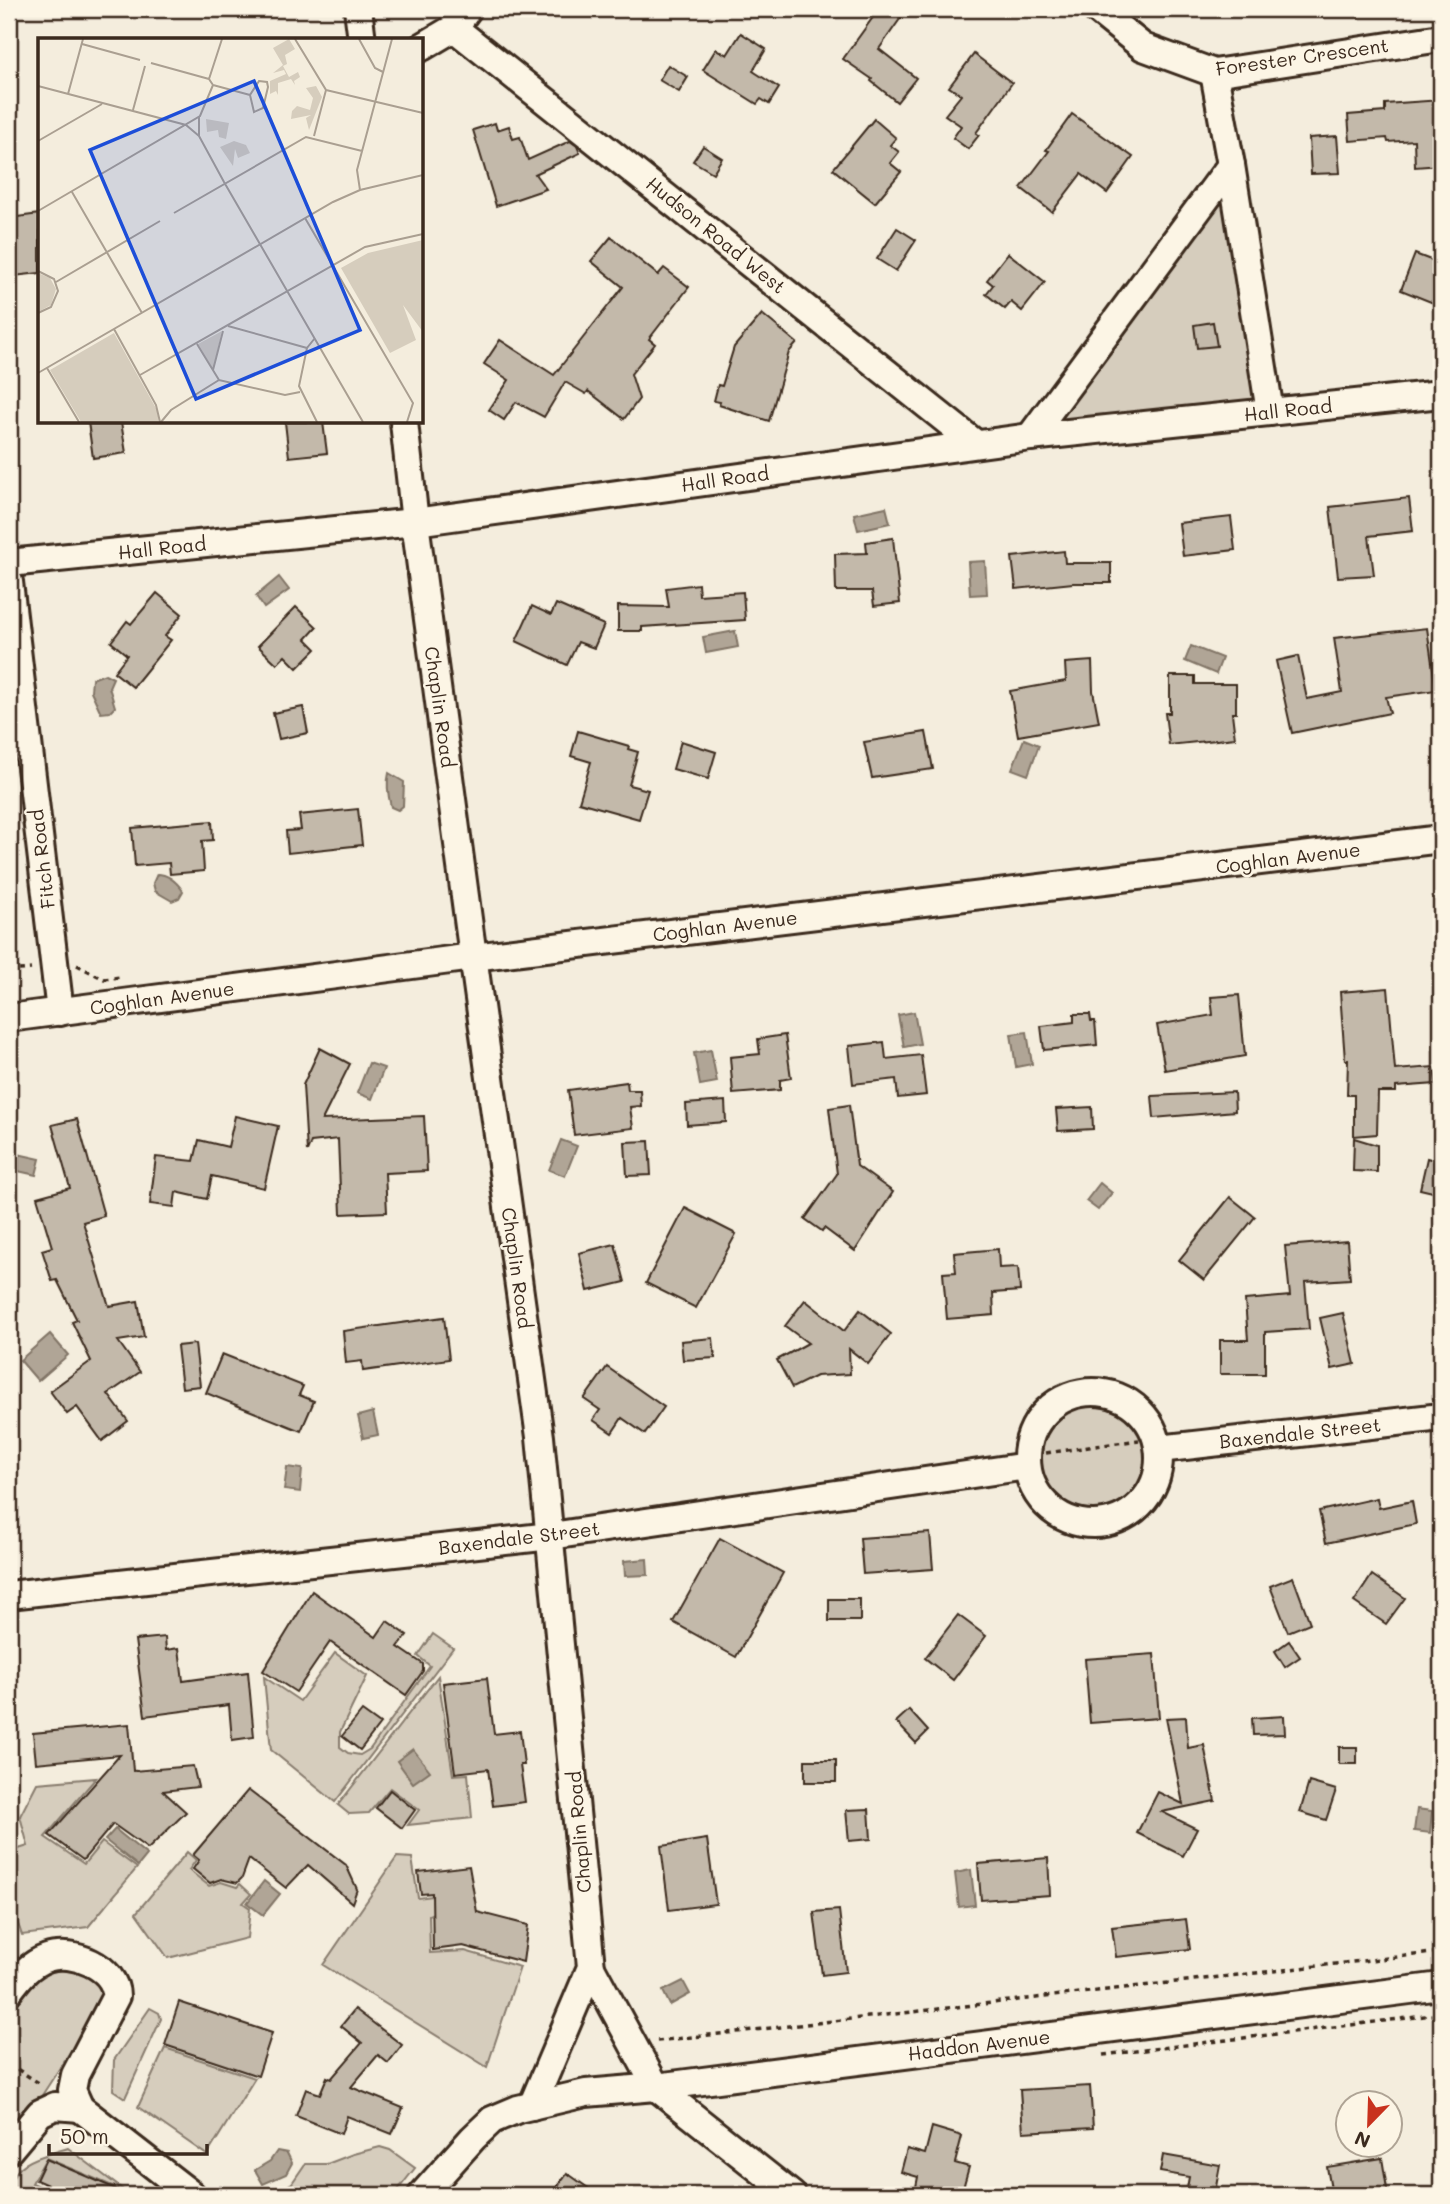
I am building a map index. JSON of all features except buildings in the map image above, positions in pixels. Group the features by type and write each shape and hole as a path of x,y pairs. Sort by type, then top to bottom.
{"street":[{"path":"358,9 362,38"},
{"name":"Forester Crescent","path":"1096,9 1143,47 1214,73 1441,38"},
{"path":"424,46 461,18"},
{"name":"Hudson Road West","path":"461,18 976,444"},
{"path":"1214,73 1270,412"},
{"path":"1030,437 1231,165"},
{"name":"Hall Road","path":"9,563 415,522 1030,437 1441,394"},
{"name":"Chaplin Road","path":"404,424 473,957 540,1437 591,1967 525,2108"},
{"name":"Fitch Road","path":"9,582 60,1012"},
{"name":"Coghlan Avenue","path":"9,1018 473,957 1441,839"},
{"path":"1084,1392 1110,1393 1133,1405 1150,1425 1157,1443 1157,1475 1146,1498 1126,1515 1102,1524 1076,1522 1052,1510 1035,1491 1027,1461 1028,1441 1040,1417 1059,1400 1084,1392"},
{"name":"Baxendale Street","path":"1157,1443 1441,1417"},
{"name":"Baxendale Street","path":"9,1595 551,1536 1027,1461"},
{"path":"9,1990 34,1964 49,1957 68,1955 102,1968 116,1986 116,1996 75,2075 72,2090 79,2108 192,2195"},
{"path":"591,1967 656,2087 792,2195"},
{"name":"Haddon Avenue","path":"422,2195 492,2120 525,2108 586,2093 656,2087 1441,1986"},
{"path":"9,2150 40,2113 55,2106 79,2108"}],"path":[{"path":"1027,1461 1157,1443"},
{"path":"633,2044 1441,1952"}],"shaded area":[{"path":"1228,177 1265,409 1041,430"},
{"path":"886,507 890,523 858,530 854,514"},
{"path":"985,561 987,594 970,595 968,562"},
{"path":"279,577 289,590 264,608 256,596"},
{"path":"735,631 738,647 706,653 703,637"},
{"path":"1191,646 1222,658 1216,674 1185,661"},
{"path":"105,674 113,678 109,687 115,707 110,712 101,713 91,691 92,679"},
{"path":"1024,739 1039,745 1028,775 1012,769"},
{"path":"389,773 404,782 403,806 398,810 391,807"},
{"path":"157,874 178,884 183,891 179,898 172,901 155,891 153,883"},
{"path":"914,1012 920,1044 904,1047 898,1015"},
{"path":"1027,1032 1032,1064 1016,1067 1011,1034"},
{"path":"711,1050 717,1082 700,1085 694,1053"},
{"path":"369,1063 384,1068 372,1099 357,1093"},
{"path":"561,1140 577,1146 565,1176 549,1170"},
{"path":"9,1152 40,1159 36,1175 9,1169"},
{"path":"1100,1183 1112,1193 1098,1210 1086,1201"},
{"path":"50,1334 68,1355 38,1381 20,1360"},
{"path":"1093,1392 1118,1397 1139,1412 1154,1433 1159,1458 1154,1483 1139,1504 1118,1519 1093,1524 1068,1519 1047,1504 1032,1483 1027,1458 1032,1433 1047,1412 1068,1397"},
{"path":"373,1412 378,1435 363,1438 358,1416"},
{"path":"287,1467 302,1469 300,1492 284,1490"},
{"path":"647,1559 648,1575 625,1576 624,1561"},
{"path":"433,1634 453,1648 335,1802 271,1750 264,1677 300,1701 335,1653 367,1676 340,1732 340,1747 348,1753 360,1755 370,1749 430,1666 418,1656"},
{"path":"438,1676 453,1775 468,1774 472,1818 408,1825 419,1810 390,1788 369,1813 349,1814 338,1805"},
{"path":"413,1749 430,1771 413,1783 397,1761"},
{"path":"96,1778 45,1837 84,1864 102,1842 137,1868 88,1927 22,1935 9,1899 9,1852 28,1846 20,1816 37,1783"},
{"path":"1417,1809 1432,1811 1430,1833 1414,1831"},
{"path":"115,1829 147,1855 138,1866 105,1840"},
{"path":"187,1852 196,1860 189,1870 209,1886 221,1882 237,1887 240,1884 251,1894 243,1903 250,1908 247,1938 168,1958 136,1913"},
{"path":"397,1857 412,1858 418,1898 448,1894 449,1906 429,1915 430,1953 465,1951 520,1967 487,2067 323,1965"},
{"path":"971,1870 975,1905 959,1907 955,1873"},
{"path":"264,1881 280,1894 263,1915 247,1903"},
{"path":"47,1964 81,1970 100,1984 101,1996 94,2015 35,2106 9,2135 9,2004 33,1974"},
{"path":"683,1981 690,1994 670,2005 663,1991"},
{"path":"150,2008 159,2013 161,2019 125,2098 113,2090 114,2060"},
{"path":"165,2048 255,2078 207,2155 138,2107"},
{"path":"380,2147 390,2150 415,2168 394,2195 271,2195 292,2183 305,2164 327,2164"},
{"path":"68,2148 130,2195 112,2195 115,2187 46,2158 32,2183 55,2192 54,2195 9,2195 10,2184 21,2167 38,2157"},
{"path":"277,2151 287,2153 292,2163 286,2174 263,2184 255,2170 270,2161"}]}
